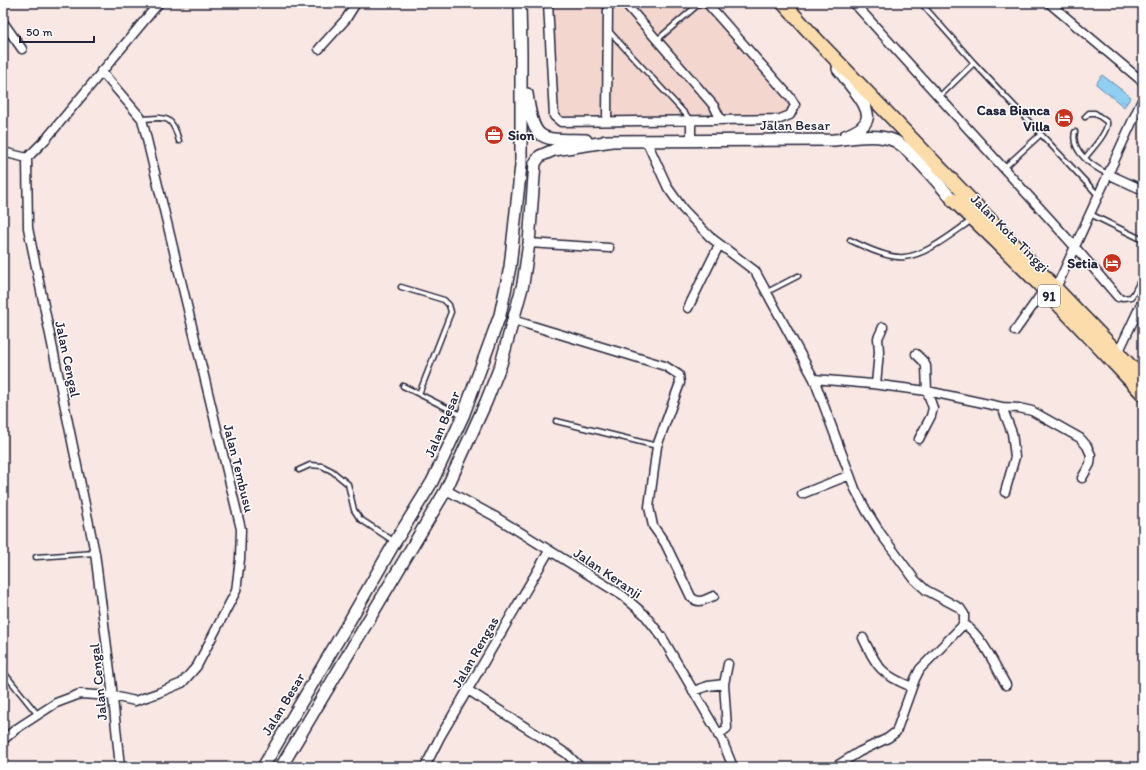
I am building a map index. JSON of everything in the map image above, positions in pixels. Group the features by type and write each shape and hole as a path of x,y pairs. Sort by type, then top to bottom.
{"highway":[{"path":"783,3 816,40 948,175 1050,289 1118,353 1143,379"},
{"name":"Jalan Kota Tinggi","path":"953,200 1050,289 1143,394"}],"main road":[{"name":"Jalan Besar","path":"263,767 395,542 432,482 463,416 500,315 510,267 521,165 520,3"},
{"path":"816,40 862,100 868,114 864,126 856,132 834,140"},
{"name":"Jalan Besar","path":"521,51 530,117 538,133 550,139 691,141 834,140 864,137 881,138 895,141 910,152 953,200"},
{"name":"Jalan Besar","path":"280,767 446,490 486,402 501,364 523,284 529,243 534,175 537,160 540,156 554,150 612,141"}],"street":[{"path":"3,152 27,158 46,139 159,3"},
{"path":"319,49 346,18 356,3"},
{"path":"548,3 554,116 561,122 780,119 790,115 795,105 790,97 707,3"},
{"path":"607,121 608,3"},
{"path":"625,3 714,106 721,120"},
{"path":"854,3 1075,247 1118,297"},
{"path":"1049,3 1143,82"},
{"path":"3,22 22,49"},
{"name":"Jalan Tembusu","path":"3,740 16,728 56,703 80,694 113,696 135,701 182,683 197,666 236,591 240,559 241,529 142,119 101,71"},
{"path":"1015,331 1050,289 1075,247 1143,98"},
{"path":"691,121 691,141"},
{"path":"646,140 668,188 684,209 719,245 755,271 814,380 850,476 866,510 881,534 915,580 926,590 960,608 964,614 964,623 962,626 920,669 896,732 888,738 859,752 835,767"},
{"name":"Jalan Cengal","path":"27,158 28,228 95,553 113,696 120,767"},
{"path":"1108,174 1143,190"},
{"path":"529,243 610,248"},
{"path":"688,308 719,245"},
{"path":"1118,353 1143,300"},
{"path":"513,320 665,366 679,375 680,383 656,446 648,507 653,526 665,543 691,598 699,602 714,596"},
{"path":"876,384 879,352 878,338 883,327"},
{"path":"916,354 926,366 927,391 933,408 932,416 919,439"},
{"path":"814,380 876,384 927,391 1002,407 1019,408 1032,411 1080,438 1087,446 1091,455 1090,464 1082,478"},
{"path":"1002,407 1012,433 1015,457 1005,492"},
{"path":"802,494 850,476"},
{"name":"Jalan Keranji","path":"446,490 494,516 623,596 644,614 662,637 718,735 732,767"},
{"name":"Jalan Rengas","path":"425,767 440,737 549,550"},
{"path":"964,623 970,628 984,646 1006,685"},
{"path":"863,638 871,655 887,676 912,687"},
{"path":"718,735 728,728 724,684 728,664"},
{"path":"693,691 708,686 724,684"},
{"path":"468,690 567,754 580,767"}],"lane":[{"path":"658,40 700,3"},
{"path":"921,3 974,63 1098,196"},
{"path":"608,29 691,121"},
{"path":"939,97 974,63"},
{"path":"1085,117 1089,113 1095,113 1107,122 1108,125 1104,133 1085,158"},
{"path":"142,119 164,117 171,122 175,128 179,141"},
{"path":"1075,132 1074,143 1085,158 1108,174"},
{"path":"1004,168 1041,134"},
{"path":"1090,214 1143,240"},
{"path":"850,240 880,253 903,258 920,253 974,219"},
{"path":"1118,297 1131,297 1143,275"},
{"path":"767,292 798,276"},
{"path":"401,287 444,300 449,305 451,312 419,394"},
{"path":"403,386 463,416"},
{"path":"556,421 656,446"},
{"path":"299,470 310,465 322,466 332,471 348,484 354,510 360,519 395,542"},
{"path":"36,557 95,553"},
{"path":"5,674 38,715"}],"shaded area":[{"path":"545,3 713,3 793,95 799,104 793,116 782,123 605,124 551,118"}],"water":[{"path":"1102,75 1131,97 1124,107 1096,84"}],"place":[{"name":"Casa Bianca Villa","path":"1064,118"},
{"name":"Sion","path":"494,135"},
{"name":"Setia","path":"1112,263"}]}
